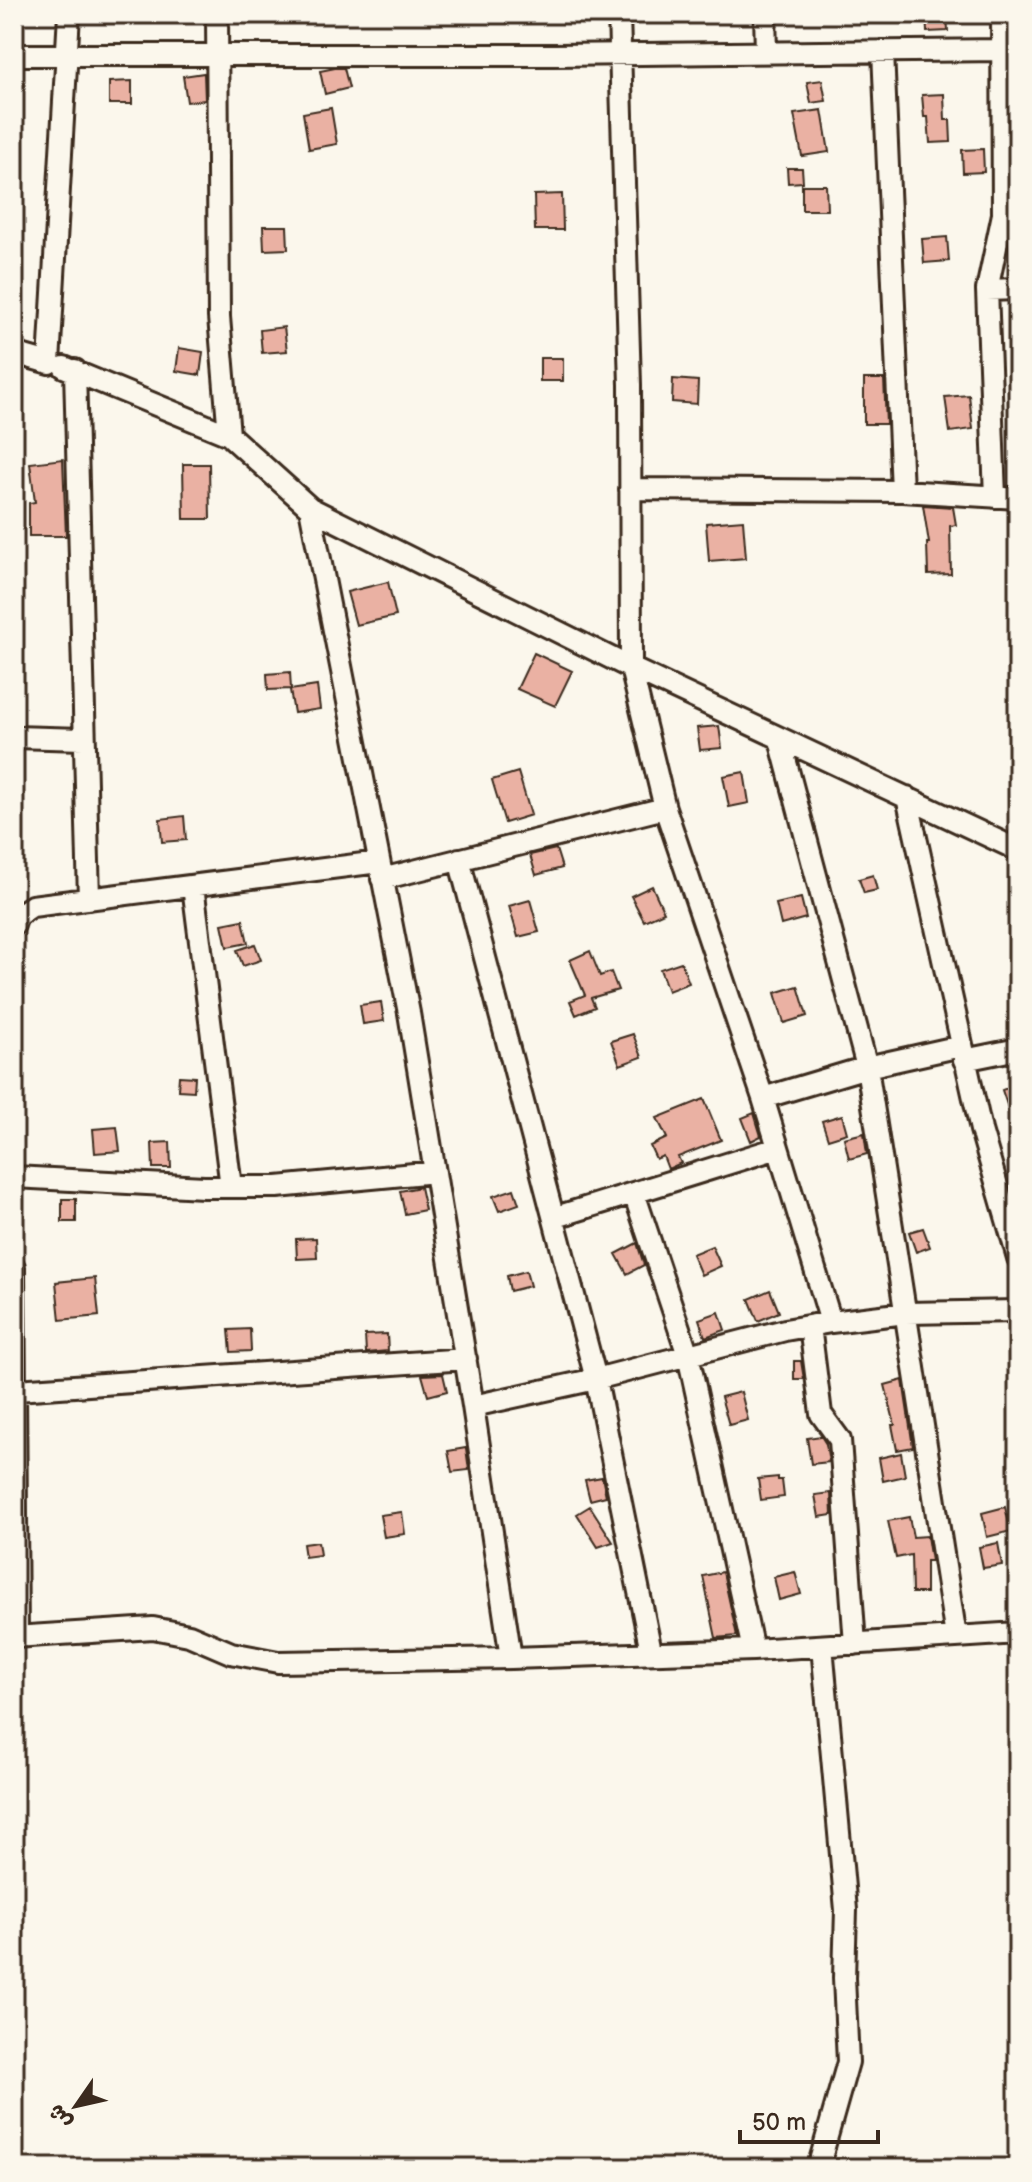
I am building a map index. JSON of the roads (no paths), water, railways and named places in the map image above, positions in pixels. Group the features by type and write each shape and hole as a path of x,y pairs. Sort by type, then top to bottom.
{"street":[{"path":"49,363 69,14"},
{"path":"217,14 219,317 229,435"},
{"path":"619,14 631,668 665,808 763,1098 831,1322"},
{"path":"765,14 766,52"},
{"path":"995,497 987,290 1003,214 1002,14"},
{"path":"14,55 1002,50"},
{"path":"883,51 902,491"},
{"path":"987,290 1018,289"},
{"path":"14,353 75,370 229,435 310,508 780,740 1018,850"},
{"path":"75,370 89,899"},
{"path":"630,489 902,491 1018,498"},
{"path":"310,508 409,1013 511,1658"},
{"path":"14,737 83,739"},
{"path":"780,740 867,1067 956,1637"},
{"path":"907,797 981,1130 1018,1258"},
{"path":"14,925 17,916 32,906 193,886 381,870 459,859 665,808"},
{"path":"459,859 556,1217 596,1379 651,1651"},
{"path":"193,886 231,1187"},
{"path":"763,1098 867,1067 963,1053 1017,1052"},
{"path":"556,1217 778,1148"},
{"path":"14,1177 277,1187 435,1172"},
{"path":"634,1193 688,1355 753,1650"},
{"path":"14,1267 15,1637 153,1628 189,1635 231,1653 278,1662 753,1650 1018,1633"},
{"path":"473,1406 831,1322 906,1313 1018,1311"},
{"path":"810,1326 821,1414 840,1440 855,1644"},
{"path":"16,1390 466,1359"},
{"path":"818,2168 848,2062 844,1978 846,1910 822,1646"}]}
